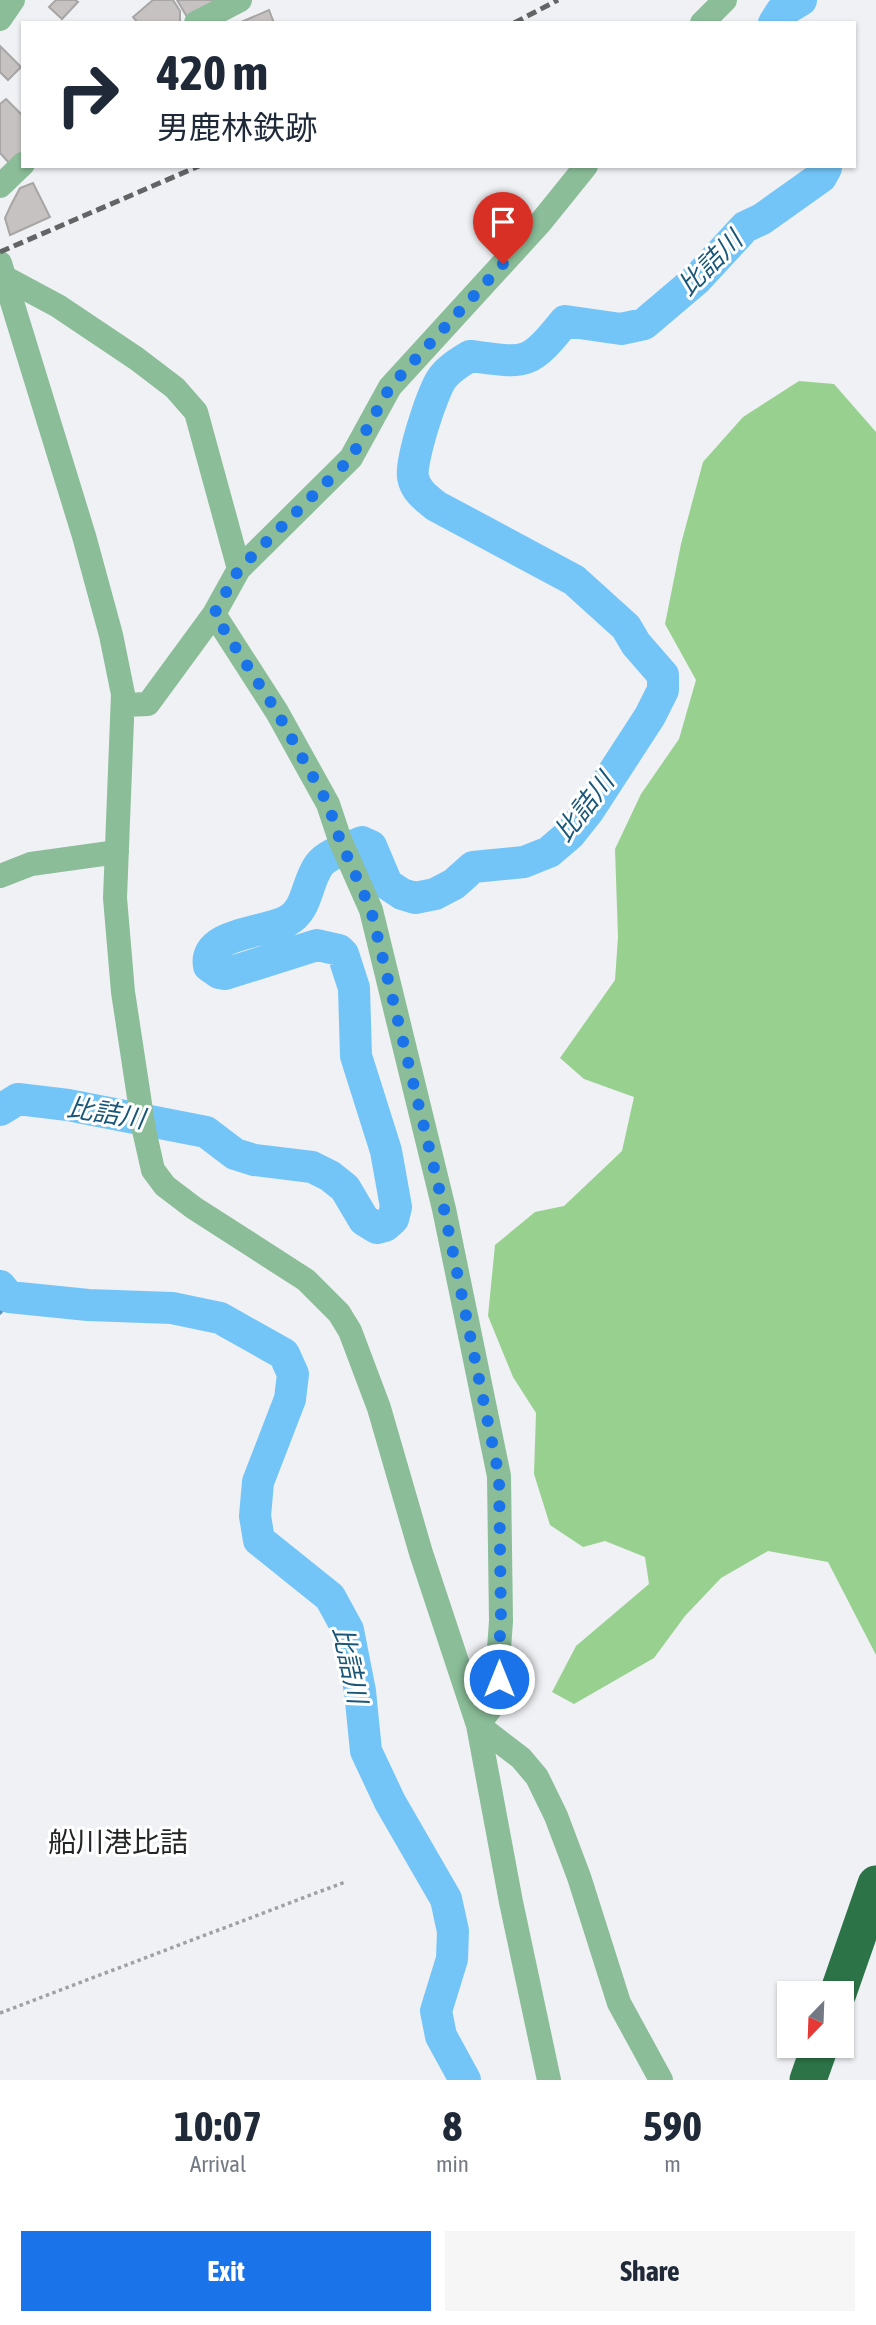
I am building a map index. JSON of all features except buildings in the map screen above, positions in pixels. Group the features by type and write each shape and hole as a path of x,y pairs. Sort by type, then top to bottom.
{"highway":[{"path":"842,1981 876,1884"},
{"path":"808,2080 816,2058"}],"street":[{"path":"0,19 13,0"},
{"path":"200,21 240,0"},
{"path":"704,21 725,0"},
{"path":"0,186 21,166"},
{"path":"123,705 148,704 214,614 239,569 351,458 390,387 540,223 584,168"},
{"path":"2,270 137,359 175,388 196,412 239,569"},
{"path":"2,270 85,536 111,635 123,694 116,898 123,992 153,1170 165,1186 194,1208 306,1280 339,1313 350,1331 379,1408 421,1553 478,1725 511,1902 549,2080"},
{"path":"214,614 277,712 328,804 340,840 371,910 444,1209 499,1476 501,1621 498,1663 501,1695 478,1725"},
{"path":"0,876 31,864 117,852"},
{"path":"478,1725 521,1758 537,1777 556,1816 579,1877 619,2003 661,2080"}],"path":[{"path":"0,2013 345,1882"}],"green space":[{"path":"799,381 834,384 876,432 876,1655 828,1562 768,1551 721,1578 685,1616 654,1658 574,1704 552,1692 576,1646 649,1584 645,1557 605,1541 583,1547 550,1525 534,1474 536,1413 513,1377 488,1316 495,1245 535,1212 564,1206 622,1151 634,1097 584,1079 560,1058 615,980 618,937 615,849 641,794 679,739 696,680 665,624 681,544 703,462 743,417"}],"waterway":[{"name":"比詰川","path":"775,21 781,12 801,0"},
{"name":"比詰川","path":"0,1110 18,1099 68,1105 206,1132 235,1154 254,1160 312,1167 330,1176 345,1188 364,1220 377,1228 385,1226 393,1219 396,1207 386,1151 356,1056 354,988 343,954 339,950 317,945 225,974 209,966 210,955 215,947 225,940 277,925 294,916 303,903 319,865 333,854 362,842 371,846 387,884 402,894 415,898 435,894 454,884 473,867 524,862 549,852 570,834 589,810 650,716 663,690 663,675 636,644 626,627 574,580 436,506 419,490 414,482 413,469 423,426 434,395 446,374 470,356 503,360 525,358 542,347 565,321 621,329 644,324 697,279 745,227 762,219 821,177 826,168"},
{"name":"比詰川","path":"0,1286 9,1297 88,1305 172,1308 220,1318 284,1354 293,1374 290,1399 258,1482 255,1516 259,1540 330,1597 348,1630 360,1691 366,1751 390,1802 446,1899 453,1931 452,1959 436,2011 441,2036 465,2080"},
{"path":"0,1312 9,1297"}],"railway":[{"path":"518,21 558,0"},
{"path":"0,252 194,168"}],"district":[{"name":"船川港比詰","path":"118,1842"}],"route":[{"path":"499,1679 499,1476 444,1209 371,910 340,840 328,804 277,712 214,614 239,569 351,458 390,387 503,264"}]}
